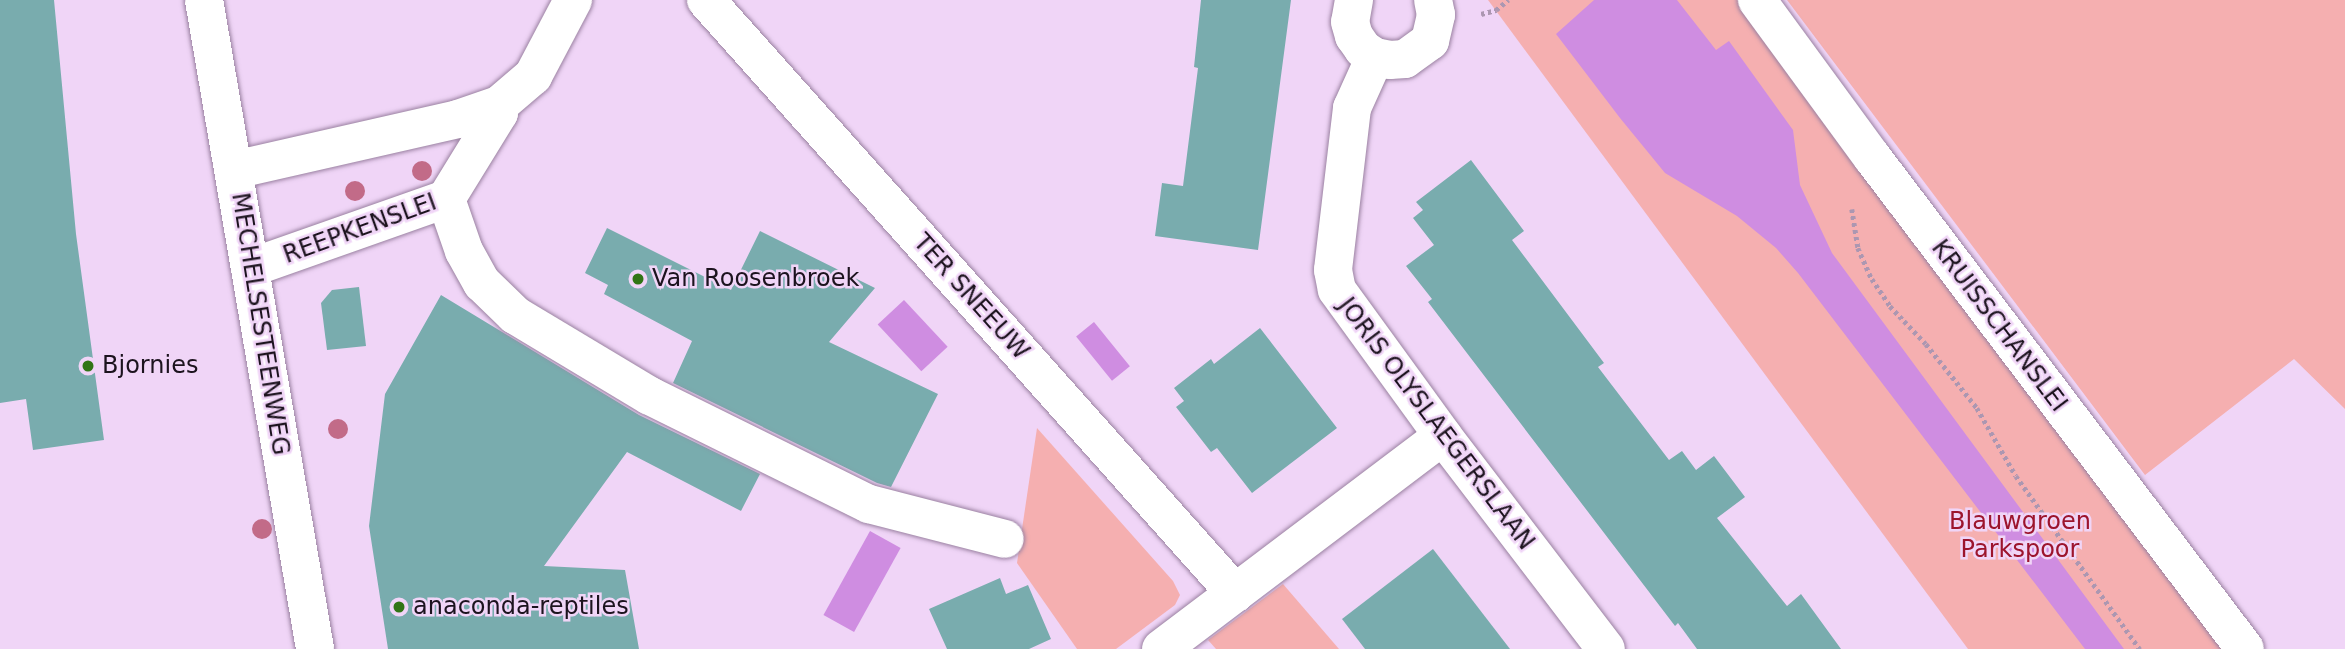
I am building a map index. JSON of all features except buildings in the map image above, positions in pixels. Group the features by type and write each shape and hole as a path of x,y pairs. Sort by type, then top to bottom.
{"street":[{"name":"MECHELSESTEENWEG","path":"204,0 314,649"},
{"name":"REEPKENSLEI","path":"234,170 458,119 499,104 533,76 573,0"},
{"name":"TER SNEEUW","path":"706,0 1235,593"},
{"path":"1354,0 1350,22 1354,36 1363,49 1375,57 1405,59 1419,51 1434,30 1436,15 1433,0"},
{"name":"KRUISSCHANSLEI","path":"1757,0 1872,157 2245,649"},
{"name":"JORIS OLYSLAEGERSLAAN","path":"1375,57 1352,108 1334,280 1340,298 1606,649"},
{"name":"REEPKENSLEI","path":"250,268 446,199 499,113 499,104"},
{"path":"446,199 464,251 482,283 515,316 650,396 869,504 1005,539"},
{"path":"1161,649 1443,436"}],"path":[{"path":"1872,157 1855,182 1851,212 1858,248 1872,279 1890,306 1926,344 1977,408 2016,476 2140,649"}],"green space":[{"name":"Blauwgroen Parkspoor","path":"1488,0 1757,0 2242,649 1968,649"},
{"path":"1787,0 2345,0 2345,409 2294,359 2145,475"},
{"path":"1037,428 1173,581 1180,595 1175,605 1116,649 1077,649 1017,563"},
{"path":"1283,584 1339,649 1216,649 1208,640"}],"shaded area":[{"path":"1594,0 1677,0 1716,50 1729,41 1793,130 1800,185 1832,253 2124,649 2085,649 1798,273 1776,248 1737,216 1665,173 1620,118 1556,34"},
{"path":"904,300 948,347 921,371 878,325"},
{"path":"1094,322 1130,366 1112,381 1076,336"},
{"path":"870,531 901,548 854,632 823,615"}],"place":[{"name":"Van Roosenbroek","path":"638,279"},
{"name":"Bjornies","path":"88,366"},
{"name":"anaconda-reptiles","path":"399,607"}]}
